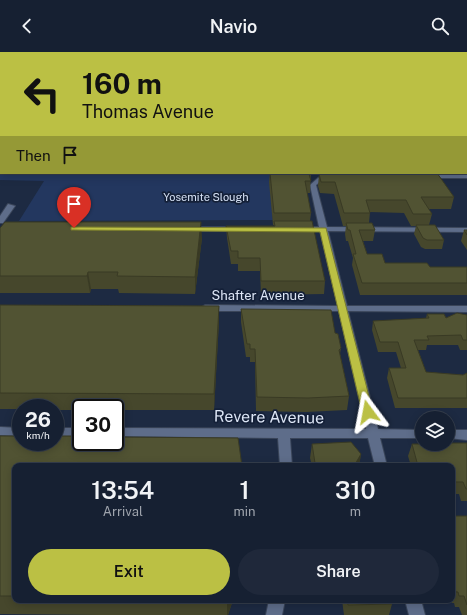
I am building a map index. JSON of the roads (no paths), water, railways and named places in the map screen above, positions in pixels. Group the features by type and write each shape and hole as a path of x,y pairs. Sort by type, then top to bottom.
{"street":[{"path":"336,176 320,179 313,185 380,463"},
{"path":"421,176 467,176"},
{"path":"0,221 11,206"},
{"path":"179,229 250,229"},
{"path":"288,229 467,230"},
{"name":"Shafter Avenue","path":"195,308 467,309"},
{"path":"0,431 12,432"},
{"name":"Revere Avenue","path":"124,432 284,435 415,434"},
{"path":"455,434 467,434"},
{"path":"284,435 286,463"},
{"path":"274,615 276,603"},
{"path":"414,603 417,615"}],"park label":[{"name":"Yosemite Slough","path":"206,197"}]}
